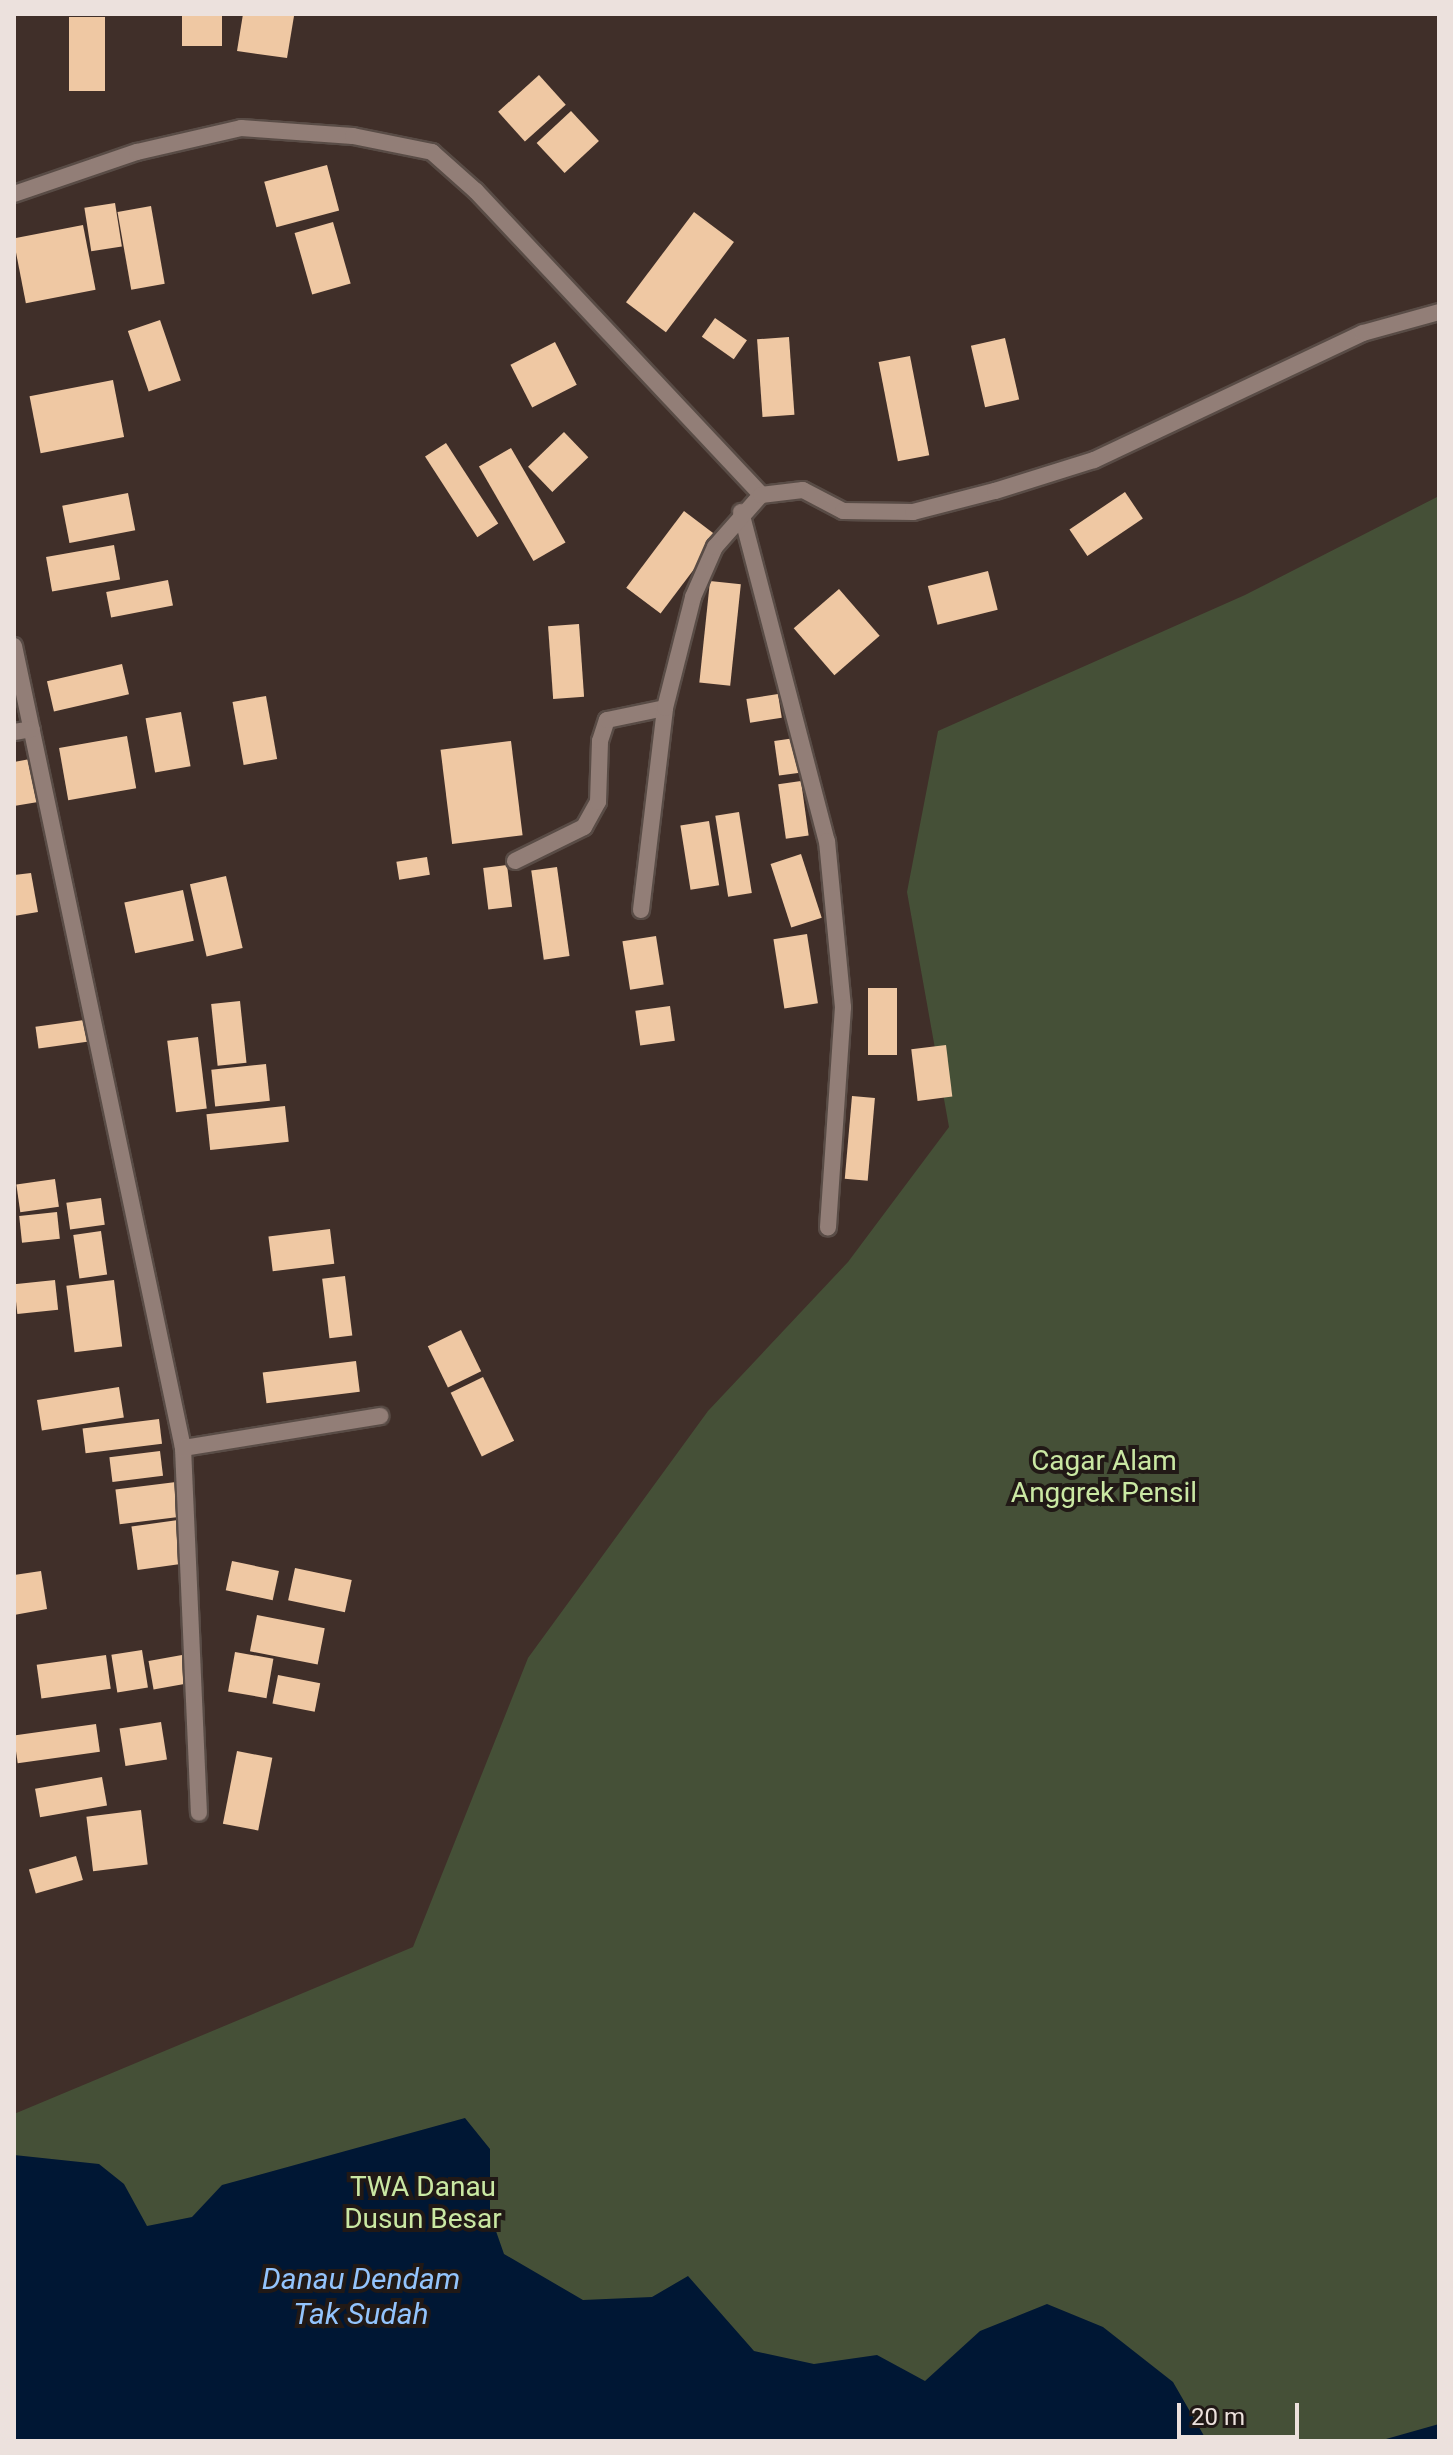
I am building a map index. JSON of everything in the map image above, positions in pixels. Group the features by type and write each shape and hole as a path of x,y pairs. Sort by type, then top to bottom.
{"street":[{"path":"14,194 137,152 241,128 353,136 432,152 476,191 761,495"},
{"path":"641,910 665,708 693,597 715,547 741,512 761,495 803,490 843,511 913,512 995,491 1094,460 1363,333 1439,312"},
{"path":"741,512 827,841 843,1007 828,1227"},
{"path":"14,646 183,1448 199,1813"},
{"path":"515,861 584,827 598,802 600,741 607,720 665,708"},
{"path":"14,732 32,729"},
{"path":"183,1448 380,1416"}],"green space":[{"path":"1439,496 1439,2441 14,2441 14,2114 413,1947 528,1658 708,1411 848,1262 949,1127 907,892 938,731 1245,595"}],"water":[{"name":"Danau Dendam Tak Sudah","path":"465,2118 490,2149 490,2214 504,2254 583,2300 652,2297 688,2276 754,2351 814,2364 877,2355 925,2381 980,2331 1047,2304 1103,2327 1173,2382 1207,2441 14,2441 14,2155 99,2164 124,2184 147,2226 192,2217 222,2185"},
{"path":"1439,2424 1439,2441 1379,2441"}],"building":[{"path":"182,14 222,14 222,46 182,46"},
{"path":"243,14 294,16 287,58 237,51"},
{"path":"69,17 105,17 105,91 69,91"},
{"path":"539,75 566,105 525,142 498,112"},
{"path":"571,111 599,141 565,173 537,143"},
{"path":"327,165 339,210 276,227 264,182"},
{"path":"115,203 122,246 91,251 84,208"},
{"path":"151,206 165,284 131,290 118,212"},
{"path":"694,212 734,242 666,332 626,302"},
{"path":"333,222 351,284 312,295 295,233"},
{"path":"83,225 96,290 26,303 14,238"},
{"path":"715,318 747,340 734,359 702,337"},
{"path":"160,320 181,381 149,392 128,331"},
{"path":"789,337 794,415 763,417 757,339"},
{"path":"1005,338 1019,399 985,407 971,346"},
{"path":"555,342 577,385 532,407 510,365"},
{"path":"910,356 929,455 898,461 879,362"},
{"path":"113,380 124,437 41,453 30,396"},
{"path":"564,432 588,457 552,492 528,467"},
{"path":"446,443 498,524 477,537 425,457"},
{"path":"511,448 566,542 533,561 479,466"},
{"path":"1125,492 1143,519 1087,556 1069,529"},
{"path":"128,493 135,530 69,543 62,506"},
{"path":"684,511 718,537 661,614 626,588"},
{"path":"114,545 120,579 52,591 46,557"},
{"path":"988,571 998,610 938,625 928,586"},
{"path":"168,580 173,606 111,618 106,592"},
{"path":"710,581 741,584 730,686 699,682"},
{"path":"839,589 880,636 834,675 794,628"},
{"path":"579,624 584,697 553,699 548,626"},
{"path":"122,664 129,694 54,712 47,681"},
{"path":"778,694 782,718 750,723 746,699"},
{"path":"266,696 277,759 244,765 233,702"},
{"path":"181,712 191,766 155,772 146,718"},
{"path":"127,736 136,788 68,800 59,748"},
{"path":"795,738 800,773 779,776 774,741"},
{"path":"511,741 523,835 452,844 441,750"},
{"path":"30,759 38,802 14,806 14,762"},
{"path":"801,781 809,835 786,839 778,784"},
{"path":"739,812 752,893 728,897 715,816"},
{"path":"709,821 719,885 691,890 680,826"},
{"path":"801,854 822,918 791,928 771,864"},
{"path":"427,857 430,875 399,880 396,862"},
{"path":"507,865 512,907 488,910 483,868"},
{"path":"557,867 570,956 544,960 531,871"},
{"path":"31,873 38,912 14,916 14,875"},
{"path":"226,876 243,948 207,956 190,884"},
{"path":"183,890 194,941 135,953 124,902"},
{"path":"807,934 818,1003 784,1008 773,939"},
{"path":"656,936 664,984 630,990 622,941"},
{"path":"868,988 897,988 897,1055 868,1055"},
{"path":"240,1001 246,1063 218,1066 211,1004"},
{"path":"670,1006 675,1041 640,1046 635,1011"},
{"path":"84,1020 87,1042 39,1049 35,1027"},
{"path":"198,1037 207,1108 176,1112 167,1041"},
{"path":"946,1045 952,1097 918,1101 911,1049"},
{"path":"266,1064 270,1101 215,1107 211,1070"},
{"path":"852,1096 875,1098 868,1181 845,1179"},
{"path":"285,1106 289,1142 210,1150 206,1114"},
{"path":"55,1179 59,1207 20,1212 16,1184"},
{"path":"101,1198 105,1225 70,1230 66,1203"},
{"path":"57,1212 60,1239 22,1243 19,1216"},
{"path":"330,1229 334,1264 273,1271 268,1237"},
{"path":"101,1231 107,1275 79,1278 73,1235"},
{"path":"345,1276 352,1336 329,1338 322,1279"},
{"path":"55,1280 58,1310 17,1314 14,1284"},
{"path":"114,1280 122,1347 75,1352 66,1286"},
{"path":"461,1330 481,1371 448,1388 428,1346"},
{"path":"356,1361 360,1392 266,1403 263,1372"},
{"path":"483,1377 514,1441 482,1457 451,1393"},
{"path":"119,1387 124,1418 42,1431 37,1400"},
{"path":"159,1419 162,1444 86,1453 83,1428"},
{"path":"160,1451 163,1476 112,1482 109,1457"},
{"path":"176,1482 180,1517 120,1524 115,1489"},
{"path":"178,1520 184,1564 138,1570 131,1527"},
{"path":"232,1561 279,1571 273,1600 226,1590"},
{"path":"295,1568 352,1580 345,1612 288,1600"},
{"path":"41,1571 47,1609 14,1615 14,1575"},
{"path":"257,1615 325,1628 318,1664 250,1651"},
{"path":"142,1650 148,1688 117,1692 111,1655"},
{"path":"235,1652 273,1659 266,1698 228,1691"},
{"path":"106,1655 111,1689 41,1698 37,1665"},
{"path":"182,1655 187,1684 154,1689 149,1661"},
{"path":"278,1675 320,1683 315,1712 272,1703"},
{"path":"161,1722 167,1760 125,1766 120,1729"},
{"path":"96,1724 100,1752 18,1763 14,1736"},
{"path":"237,1751 272,1758 258,1831 223,1824"},
{"path":"102,1777 107,1806 40,1817 35,1789"},
{"path":"141,1810 148,1865 93,1871 86,1817"},
{"path":"76,1856 83,1880 36,1894 29,1870"}],"park label":[{"name":"Cagar Alam Anggrek Pensil","path":"1104,1477"},
{"name":"TWA Danau Dusun Besar","path":"423,2203"}]}
